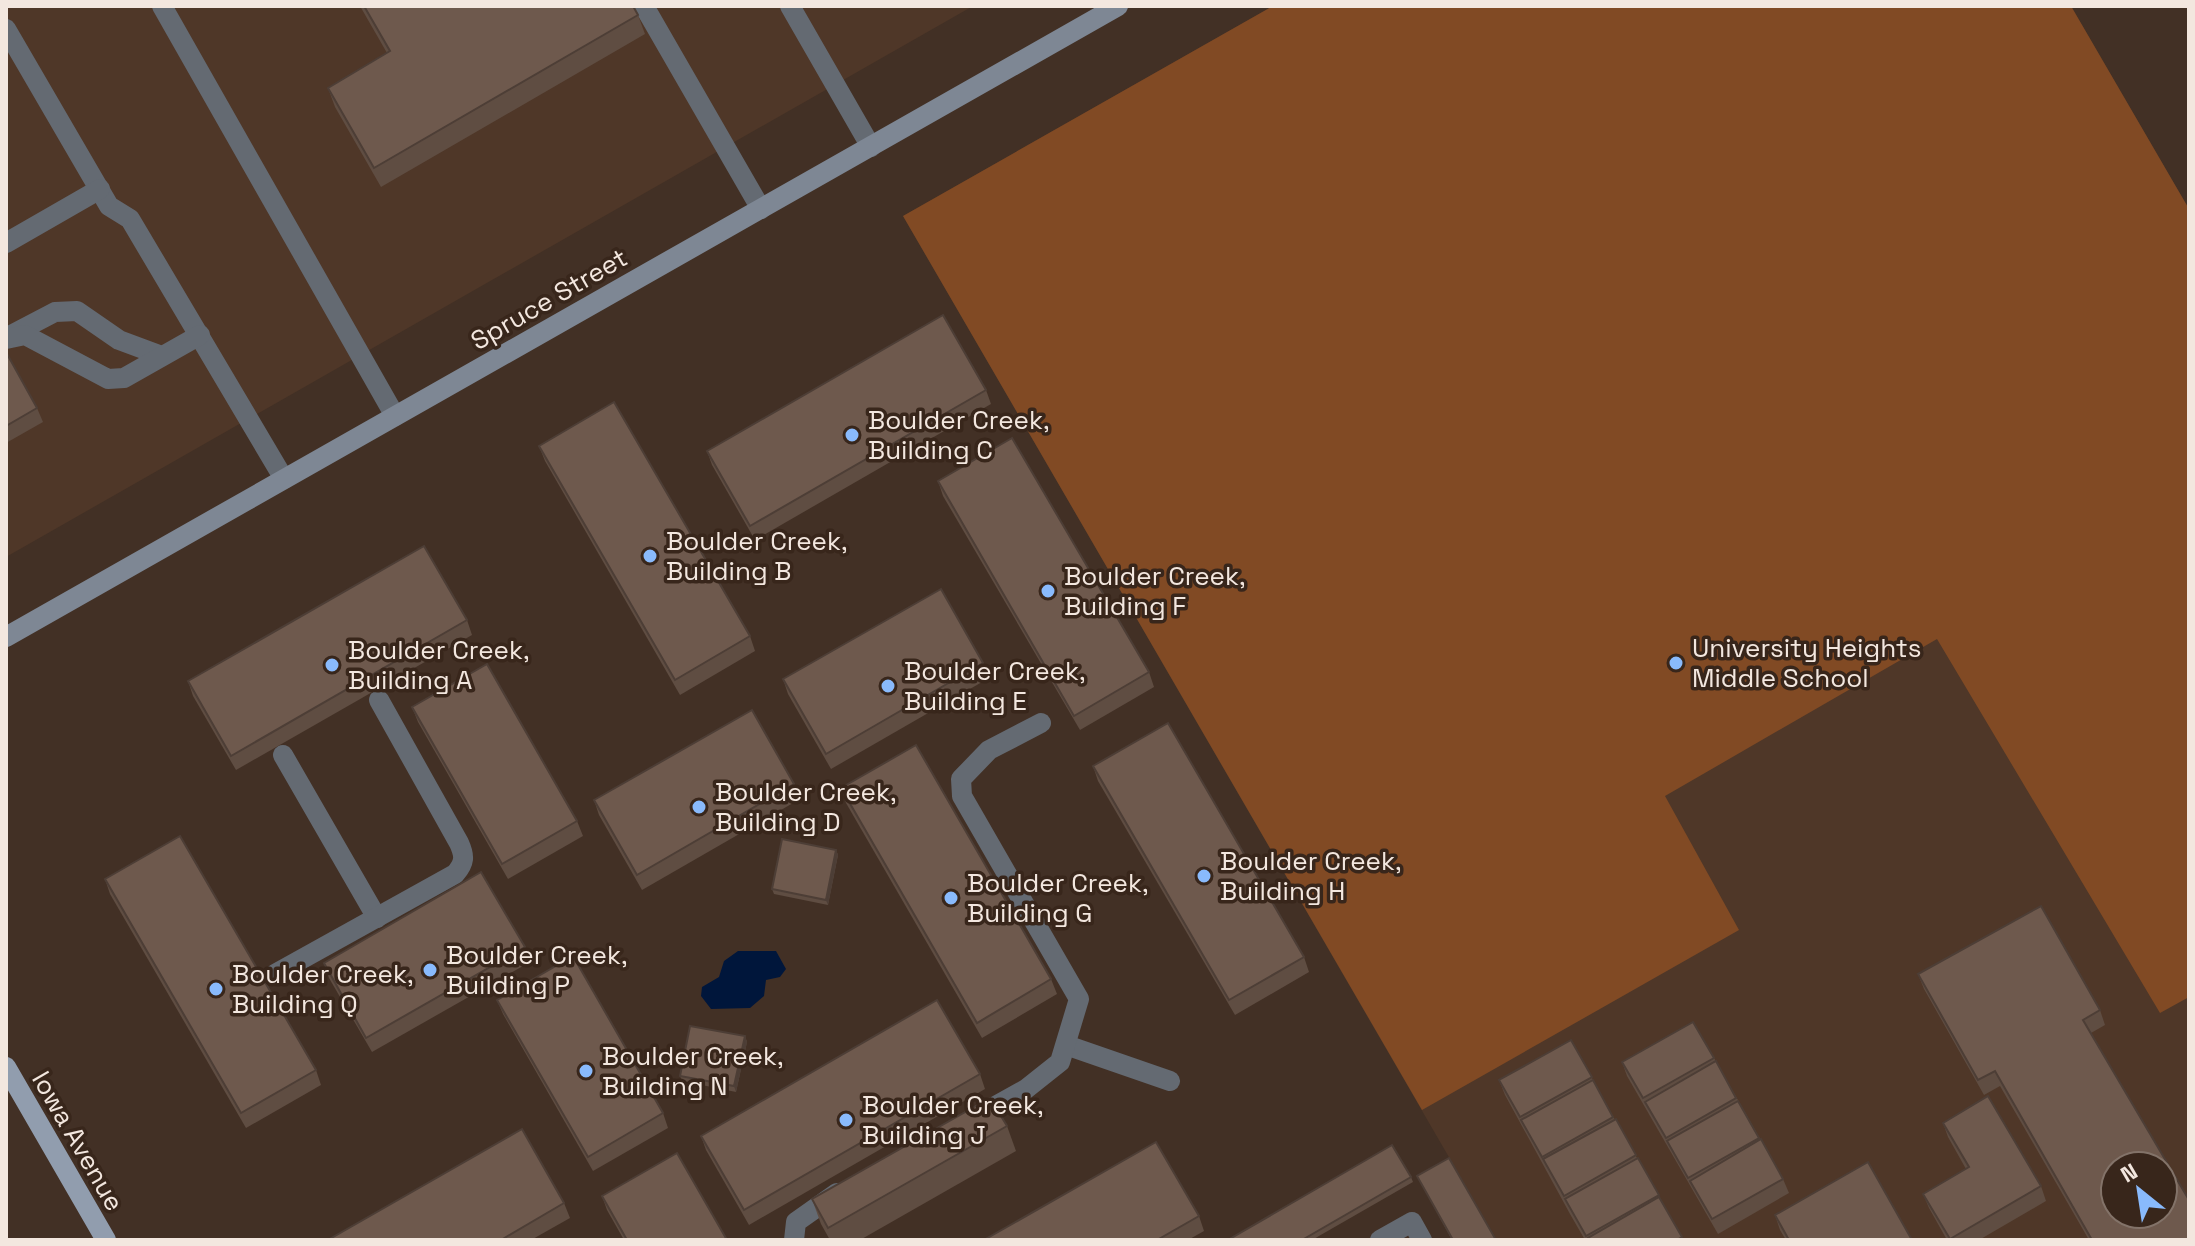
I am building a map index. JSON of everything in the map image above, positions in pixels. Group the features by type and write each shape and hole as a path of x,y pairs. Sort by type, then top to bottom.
{"main road":[{"name":"Iowa Avenue","path":"6,1067 106,1240"}],"street":[{"name":"Spruce Street","path":"6,637 1118,6"}],"lane":[{"path":"162,6 395,416"},
{"path":"644,6 761,209"},
{"path":"790,6 871,147"},
{"path":"6,29 109,206 130,219 284,479"},
{"path":"6,243 100,189"},
{"path":"6,338 55,312 77,311 119,340 162,356"},
{"path":"6,338 25,335 108,379 124,378 200,335"},
{"path":"275,974 455,874 465,855 379,700"},
{"path":"957,1127 1026,1089 1060,1062 1079,999 962,796 961,779 989,750 1041,723"},
{"path":"283,755 377,918"},
{"path":"1066,1045 1170,1081"},
{"path":"794,1240 796,1222 859,1181"},
{"path":"1380,1240 1412,1222 1422,1240"}],"shaded area":[{"path":"6,6 973,6 6,557"},
{"name":"University Heights Middle School","path":"1273,6 2071,6 2189,209 2189,1240 1497,1240 903,216"},
{"name":"University Heights Middle School","path":"1273,6 2071,6 2189,209 2189,997 2160,1013 1937,639 1665,796 1739,930 1422,1110 903,216"}],"water":[{"path":"738,951 776,951 786,969 780,977 766,980 764,996 750,1008 711,1009 701,996 702,987 719,977 724,961"}],"building":[{"path":"364,6 633,6 638,15 374,168 328,88 390,51"},
{"name":"Boulder Creek, Building C","path":"943,315 986,390 750,526 707,451"},
{"path":"6,352 37,408 6,426"},
{"name":"Boulder Creek, Building B","path":"614,402 750,636 675,680 539,446"},
{"name":"Boulder Creek, Building F","path":"1012,438 1149,672 1074,716 938,481"},
{"name":"Boulder Creek, Building A","path":"424,546 467,620 231,756 188,681"},
{"name":"Boulder Creek, Building E","path":"941,589 983,663 826,754 783,679"},
{"path":"487,664 577,821 502,864 412,707"},
{"name":"Boulder Creek, Building D","path":"752,710 794,784 637,875 594,800"},
{"name":"Boulder Creek, Building H","path":"1168,723 1304,957 1229,1000 1093,766"},
{"name":"Boulder Creek, Building G","path":"916,745 1051,979 977,1023 841,788"},
{"name":"Boulder Creek, Building Q","path":"180,836 316,1070 241,1113 105,879"},
{"path":"782,839 836,850 826,900 772,889"},
{"name":"Boulder Creek, Building P","path":"481,872 525,947 366,1038 324,963"},
{"path":"2041,906 2100,1010 2083,1020 2160,1150 2099,1150 2099,1230 2179,1230 2179,1183 2189,1200 2189,1240 2092,1240 1995,1071 1978,1080 1918,974"},
{"name":"Boulder Creek, Building N","path":"573,956 663,1113 588,1157 497,1000"},
{"name":"Boulder Creek, Building J","path":"937,1000 980,1074 744,1210 701,1136"},
{"path":"1693,1022 1714,1058 1643,1098 1622,1062"},
{"path":"690,1026 745,1036 734,1086 680,1076"},
{"path":"1571,1040 1592,1077 1520,1117 1499,1080"},
{"path":"1716,1061 1736,1098 1666,1138 1645,1102"},
{"path":"1593,1080 1613,1117 1542,1157 1521,1120"},
{"path":"1988,1096 2041,1186 1950,1239 1923,1194 1969,1167 1943,1123"},
{"path":"990,1098 1007,1126 828,1228 812,1199"},
{"path":"1738,1101 1759,1138 1688,1178 1667,1141"},
{"path":"1616,1119 1636,1155 1564,1196 1543,1159"},
{"path":"522,1129 564,1203 501,1240 328,1240"},
{"path":"1761,1139 1783,1179 1712,1219 1690,1181"},
{"path":"1156,1142 1199,1216 1157,1240 984,1240"},
{"path":"1392,1145 1411,1177 1302,1240 1228,1240"},
{"path":"677,1153 727,1240 627,1240 602,1196"},
{"path":"1449,1158 1496,1240 1453,1240 1417,1176"},
{"path":"1638,1158 1659,1195 1586,1236 1565,1199"},
{"path":"1868,1162 1912,1240 1789,1240 1775,1215"},
{"path":"1659,1197 1682,1237 1677,1240 1589,1240 1588,1238"}],"place":[{"name":"Boulder Creek, Building C","path":"852,435"},
{"name":"Boulder Creek, Building B","path":"650,556"},
{"name":"Boulder Creek, Building F","path":"1048,591"},
{"name":"University Heights Middle School","path":"1676,663"},
{"name":"Boulder Creek, Building A","path":"332,665"},
{"name":"Boulder Creek, Building E","path":"888,686"},
{"name":"Boulder Creek, Building D","path":"699,807"},
{"name":"Boulder Creek, Building H","path":"1204,876"},
{"name":"Boulder Creek, Building G","path":"951,898"},
{"name":"Boulder Creek, Building P","path":"430,970"},
{"name":"Boulder Creek, Building Q","path":"216,989"},
{"name":"Boulder Creek, Building N","path":"586,1071"},
{"name":"Boulder Creek, Building J","path":"846,1120"}]}
